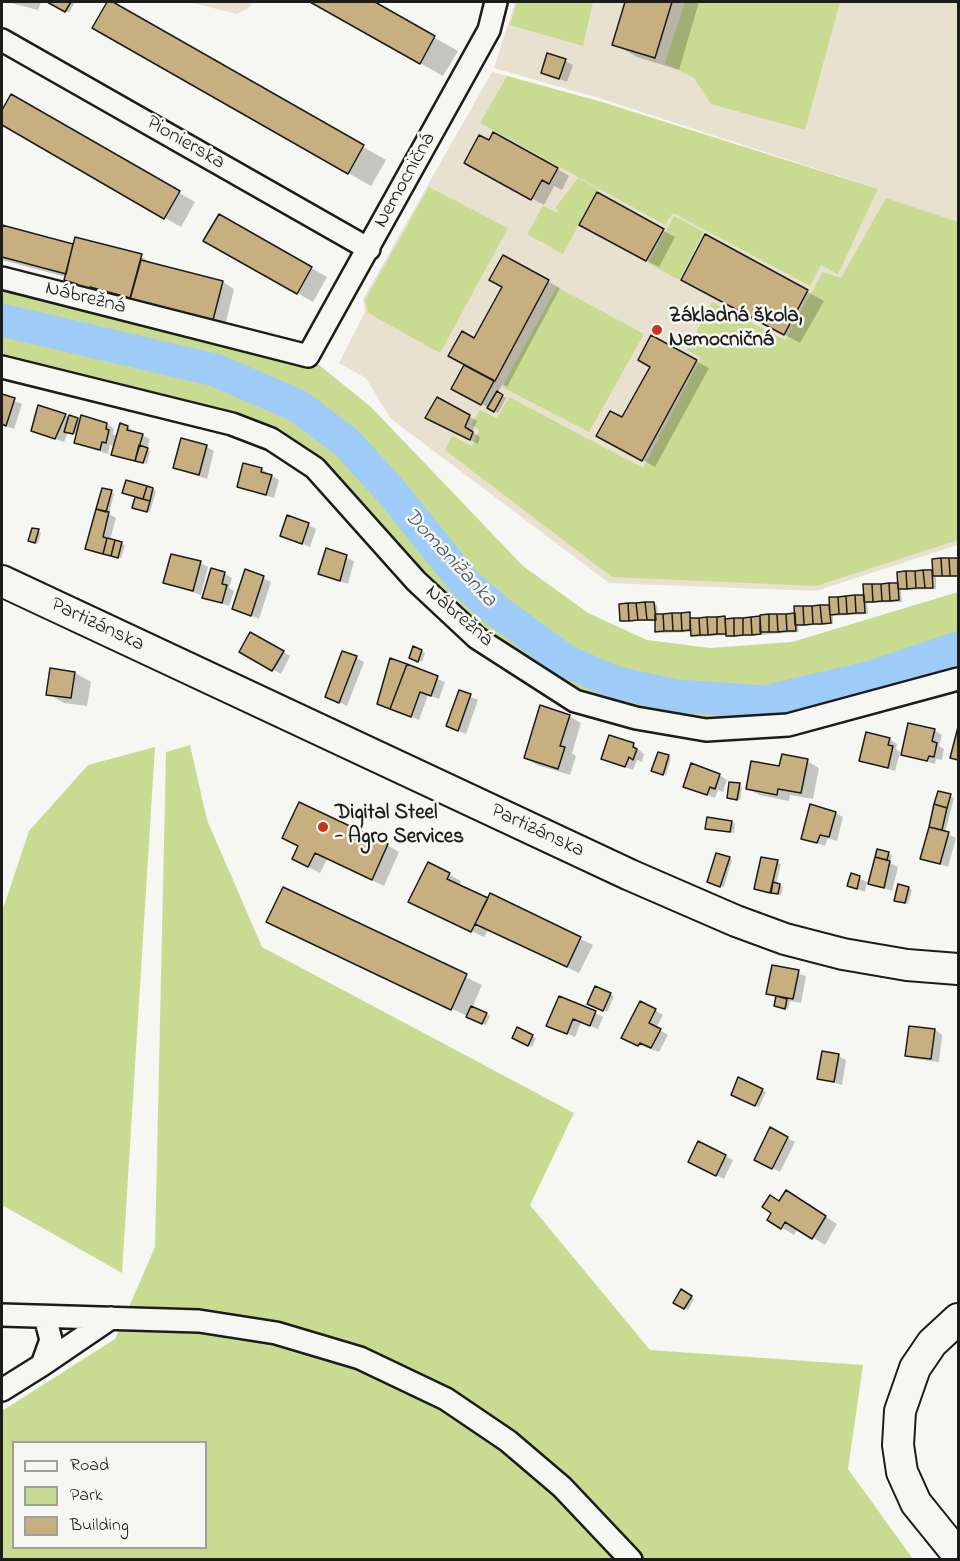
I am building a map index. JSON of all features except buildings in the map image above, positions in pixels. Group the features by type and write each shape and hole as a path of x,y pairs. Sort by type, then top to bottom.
{"main road":[{"name":"Partizánska","path":"2,581 502,816 736,921 785,939 843,954 907,965 958,969"},
{"path":"958,1318 932,1343 915,1368 900,1412 898,1445 902,1472 911,1495 922,1513 958,1555"}],"street":[{"name":"Nemocničná","path":"308,356 489,30 496,2"},
{"name":"Pionierska","path":"2,40 369,249"},
{"name":"Nábrežná","path":"2,278 308,356"},
{"name":"Nábrežná","path":"2,367 232,424 271,439 315,468 416,580 477,638 575,701 636,718 706,730 776,726 788,725 958,679"},
{"path":"2,1315 199,1321 276,1333 320,1344 402,1376 446,1399 508,1441 562,1487 631,1560"},
{"path":"42,1365 51,1340 45,1317"},
{"path":"2,1390 111,1318"}],"shaded area":[{"path":"189,2 252,2 250,7 237,14"},
{"name":"Základná škola, Nemocničná","path":"515,2 958,2 958,545 816,591 609,583 390,418 366,378 339,363 365,312 363,299 492,72 602,102 665,225 673,213 809,285 821,265 838,273 878,189 602,99 494,68"}],"green space":[{"path":"517,2 593,2 583,46 510,25"},
{"path":"685,2 840,2 805,130 711,104 694,78 665,63"},
{"path":"507,76 602,102 878,189 838,274 821,265 810,286 673,213 665,225 480,123"},
{"path":"578,178 598,189 563,254 527,234 543,206 558,213 556,207"},
{"path":"429,187 508,228 440,353 368,313 365,300"},
{"path":"886,198 958,222 958,540 816,586 612,577 445,450 452,436 472,446 479,430 471,425 480,410 497,418 509,397 643,468 701,358 687,350 712,302 785,340 823,272 841,278"},
{"path":"674,216 704,232 679,280 648,263"},
{"path":"2,278 308,356 371,407 523,566 588,613 647,640 710,648 792,642 958,592 958,679 788,725 706,730 575,701 477,638 271,439 2,367"},
{"path":"557,287 644,334 589,432 502,387"},
{"path":"190,745 207,820 262,947 574,1113 530,1205 650,1350 863,1365 848,1469 913,1559 2,1560 2,1411 115,1339 155,1247 166,752"},
{"path":"155,747 122,1273 2,1205 2,912 29,831 88,765"}],"waterway":[{"name":"Domanižanka","path":"2,320 215,370 298,406 347,443 390,490 465,583 497,611 566,661 614,682 677,696 764,702 875,676 958,648"}],"place":[{"name":"Základná škola, Nemocničná","path":"657,330"},
{"name":"Digital Steel - Agro Services","path":"323,827"}]}
